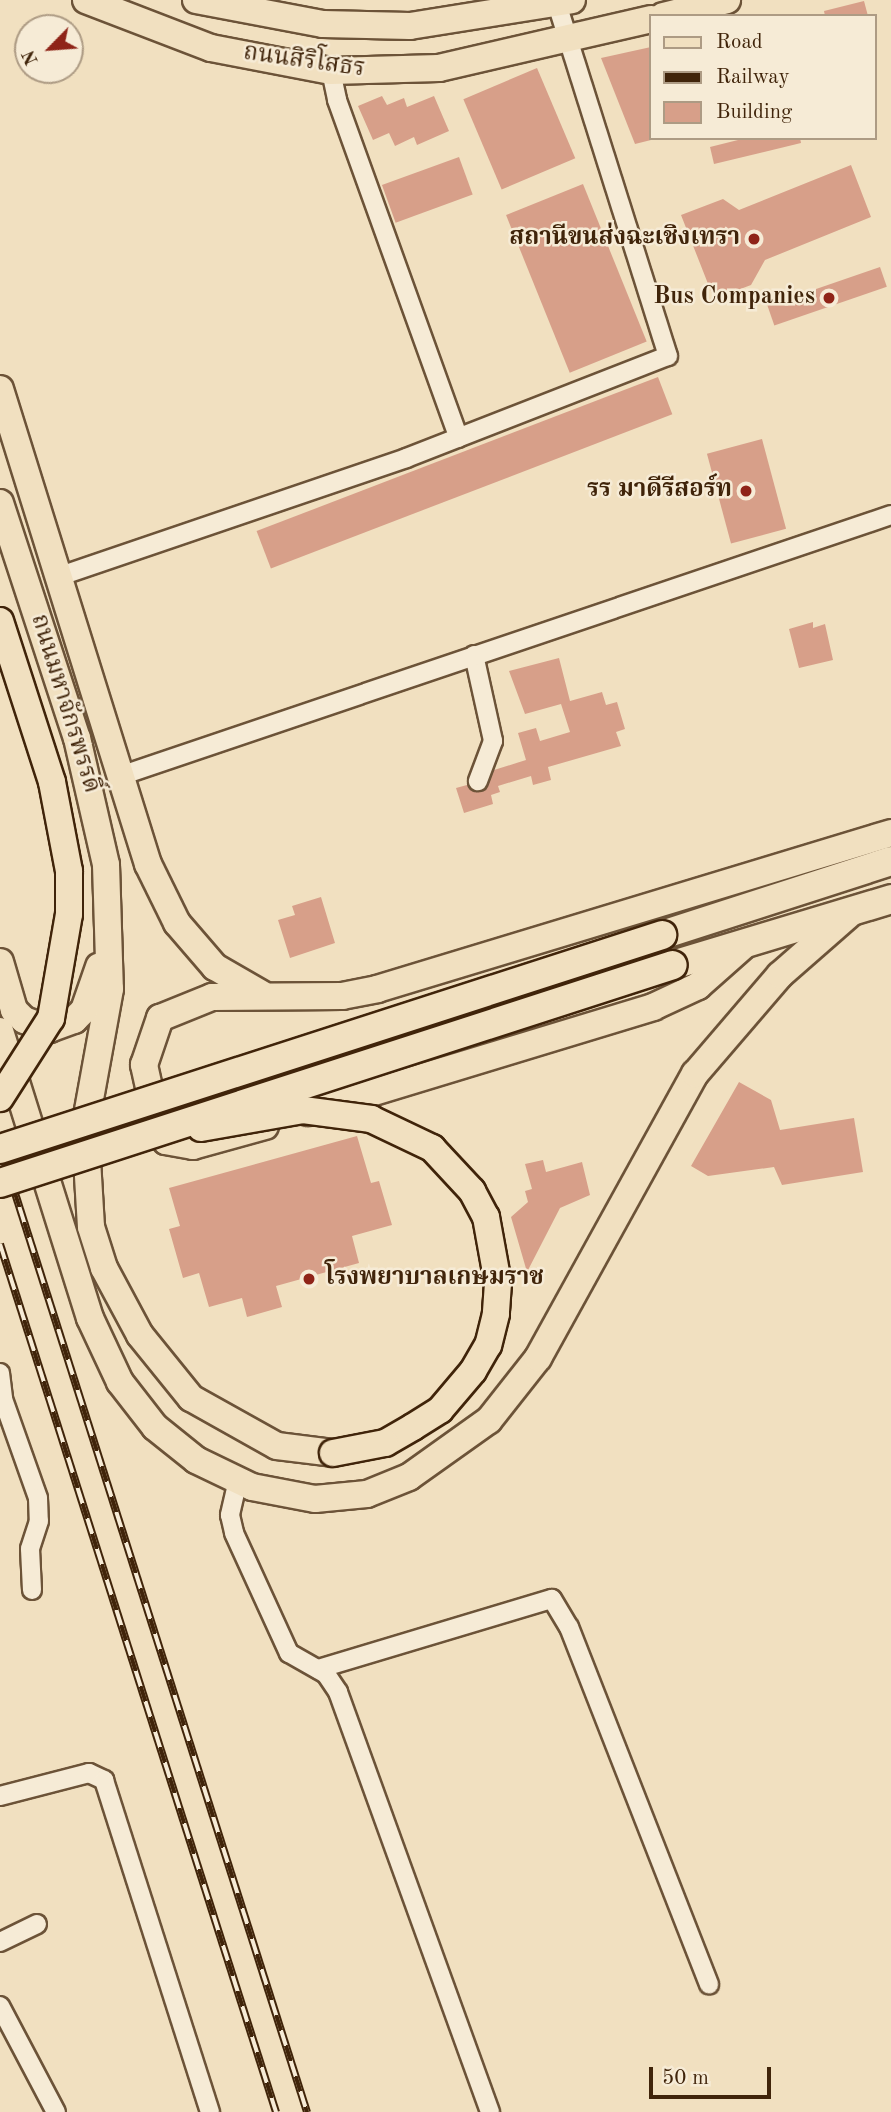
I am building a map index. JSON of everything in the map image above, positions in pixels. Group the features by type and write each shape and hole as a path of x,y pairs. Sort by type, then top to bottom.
{"highway":[{"path":"0,1149 891,861"},
{"path":"0,1183 673,965 891,899"}],"main road":[{"name":"ถนนสิริโสธร","path":"86,0 211,48 331,71 439,68 650,19"},
{"name":"ถนนสิริโสธร","path":"196,0 323,24 410,26 565,2"},
{"path":"671,14 727,0"},
{"path":"0,389 148,864 177,923 215,967 262,994"},
{"name":"ถนนมหาจักรพรรดิ์","path":"0,503 77,738 97,817 111,910"},
{"path":"0,621 52,782 69,872 69,914 51,1018 0,1098"},
{"path":"743,946 698,986 653,1007 210,1143 172,1146 158,1128 144,1065 160,1018 195,1001 262,994 342,996 377,989 891,833"},
{"path":"0,962 8,998 24,1020 49,1029 63,1027 84,1010 94,989 111,910"},
{"path":"111,910 110,989 85,1126 91,1227 104,1268 140,1335 191,1398 277,1447 333,1453 385,1443 440,1410 488,1345 497,1272 486,1217 472,1191 432,1148 403,1131 340,1113 303,1111 138,1140"},
{"path":"0,1031 90,1318 120,1381 155,1427 196,1461 238,1480 315,1499 367,1494 418,1472 489,1420 538,1358 695,1074 780,975 853,911"}],"street":[{"path":"57,577 459,438 668,356 565,40 565,2"},
{"path":"331,71 337,100 459,438"},
{"path":"120,776 891,515"},
{"path":"474,655 494,741 478,780"},
{"path":"0,1373 3,1399 38,1498 39,1521 30,1549 32,1590"},
{"path":"238,1480 230,1515 234,1533 289,1653 318,1669 338,1692 490,2112"},
{"path":"318,1669 552,1599 569,1627 709,1985"},
{"path":"0,1796 89,1773 104,1780 210,2112"},
{"path":"0,1942 37,1924"},
{"path":"0,2006 5,2028 56,2112"}],"building":[{"path":"864,1 867,14 825,14 824,11"},
{"path":"650,47 651,140 635,144 601,58"},
{"path":"537,68 575,158 502,189 463,99"},
{"path":"382,96 387,105 404,98 407,107 434,96 449,131 417,145 414,137 395,146 389,133 373,140 358,106"},
{"path":"738,140 800,140 801,143 714,164 710,147"},
{"path":"459,157 473,195 396,223 382,185"},
{"name":"สถานีขนส่งฉะเชิงเทรา","path":"851,165 871,217 765,260 751,285 714,299 681,215 723,199 739,210"},
{"path":"583,184 647,342 570,373 506,215"},
{"path":"880,267 887,287 774,326 767,306"},
{"path":"658,377 672,414 271,568 257,531"},
{"name":"รร มาดีรีสอร์ท","path":"762,439 786,529 731,544 707,454"},
{"path":"813,622 813,628 825,624 833,660 799,668 789,629"},
{"path":"559,658 570,701 602,692 606,705 617,702 625,729 616,732 621,746 548,767 551,780 533,785 531,776 498,786 500,792 491,795 493,804 464,813 456,788 467,785 481,792 494,770 526,760 518,733 536,728 540,741 570,732 561,704 525,714 509,671"},
{"path":"321,897 335,943 290,958 278,920 295,915 292,906"},
{"path":"739,1082 771,1100 780,1130 854,1118 863,1172 782,1185 774,1167 708,1176 691,1166"},
{"path":"357,1136 371,1183 379,1181 392,1225 352,1236 359,1263 276,1286 282,1307 247,1317 242,1298 209,1307 199,1273 183,1278 169,1229 180,1226 169,1188"},
{"path":"543,1160 546,1172 582,1162 590,1195 560,1208 527,1272 511,1217 528,1202 525,1191 532,1189 525,1164"}],"railway":[{"path":"0,1146 307,2112"},
{"path":"0,1244 276,2112"}],"place":[{"name":"สถานีขนส่งฉะเชิงเทรา","path":"754,239"},
{"name":"Bus Companies","path":"829,298"},
{"name":"รร มาดีรีสอร์ท","path":"746,491"},
{"name":"โรงพยาบาลเกษมราช","path":"309,1279"}]}
